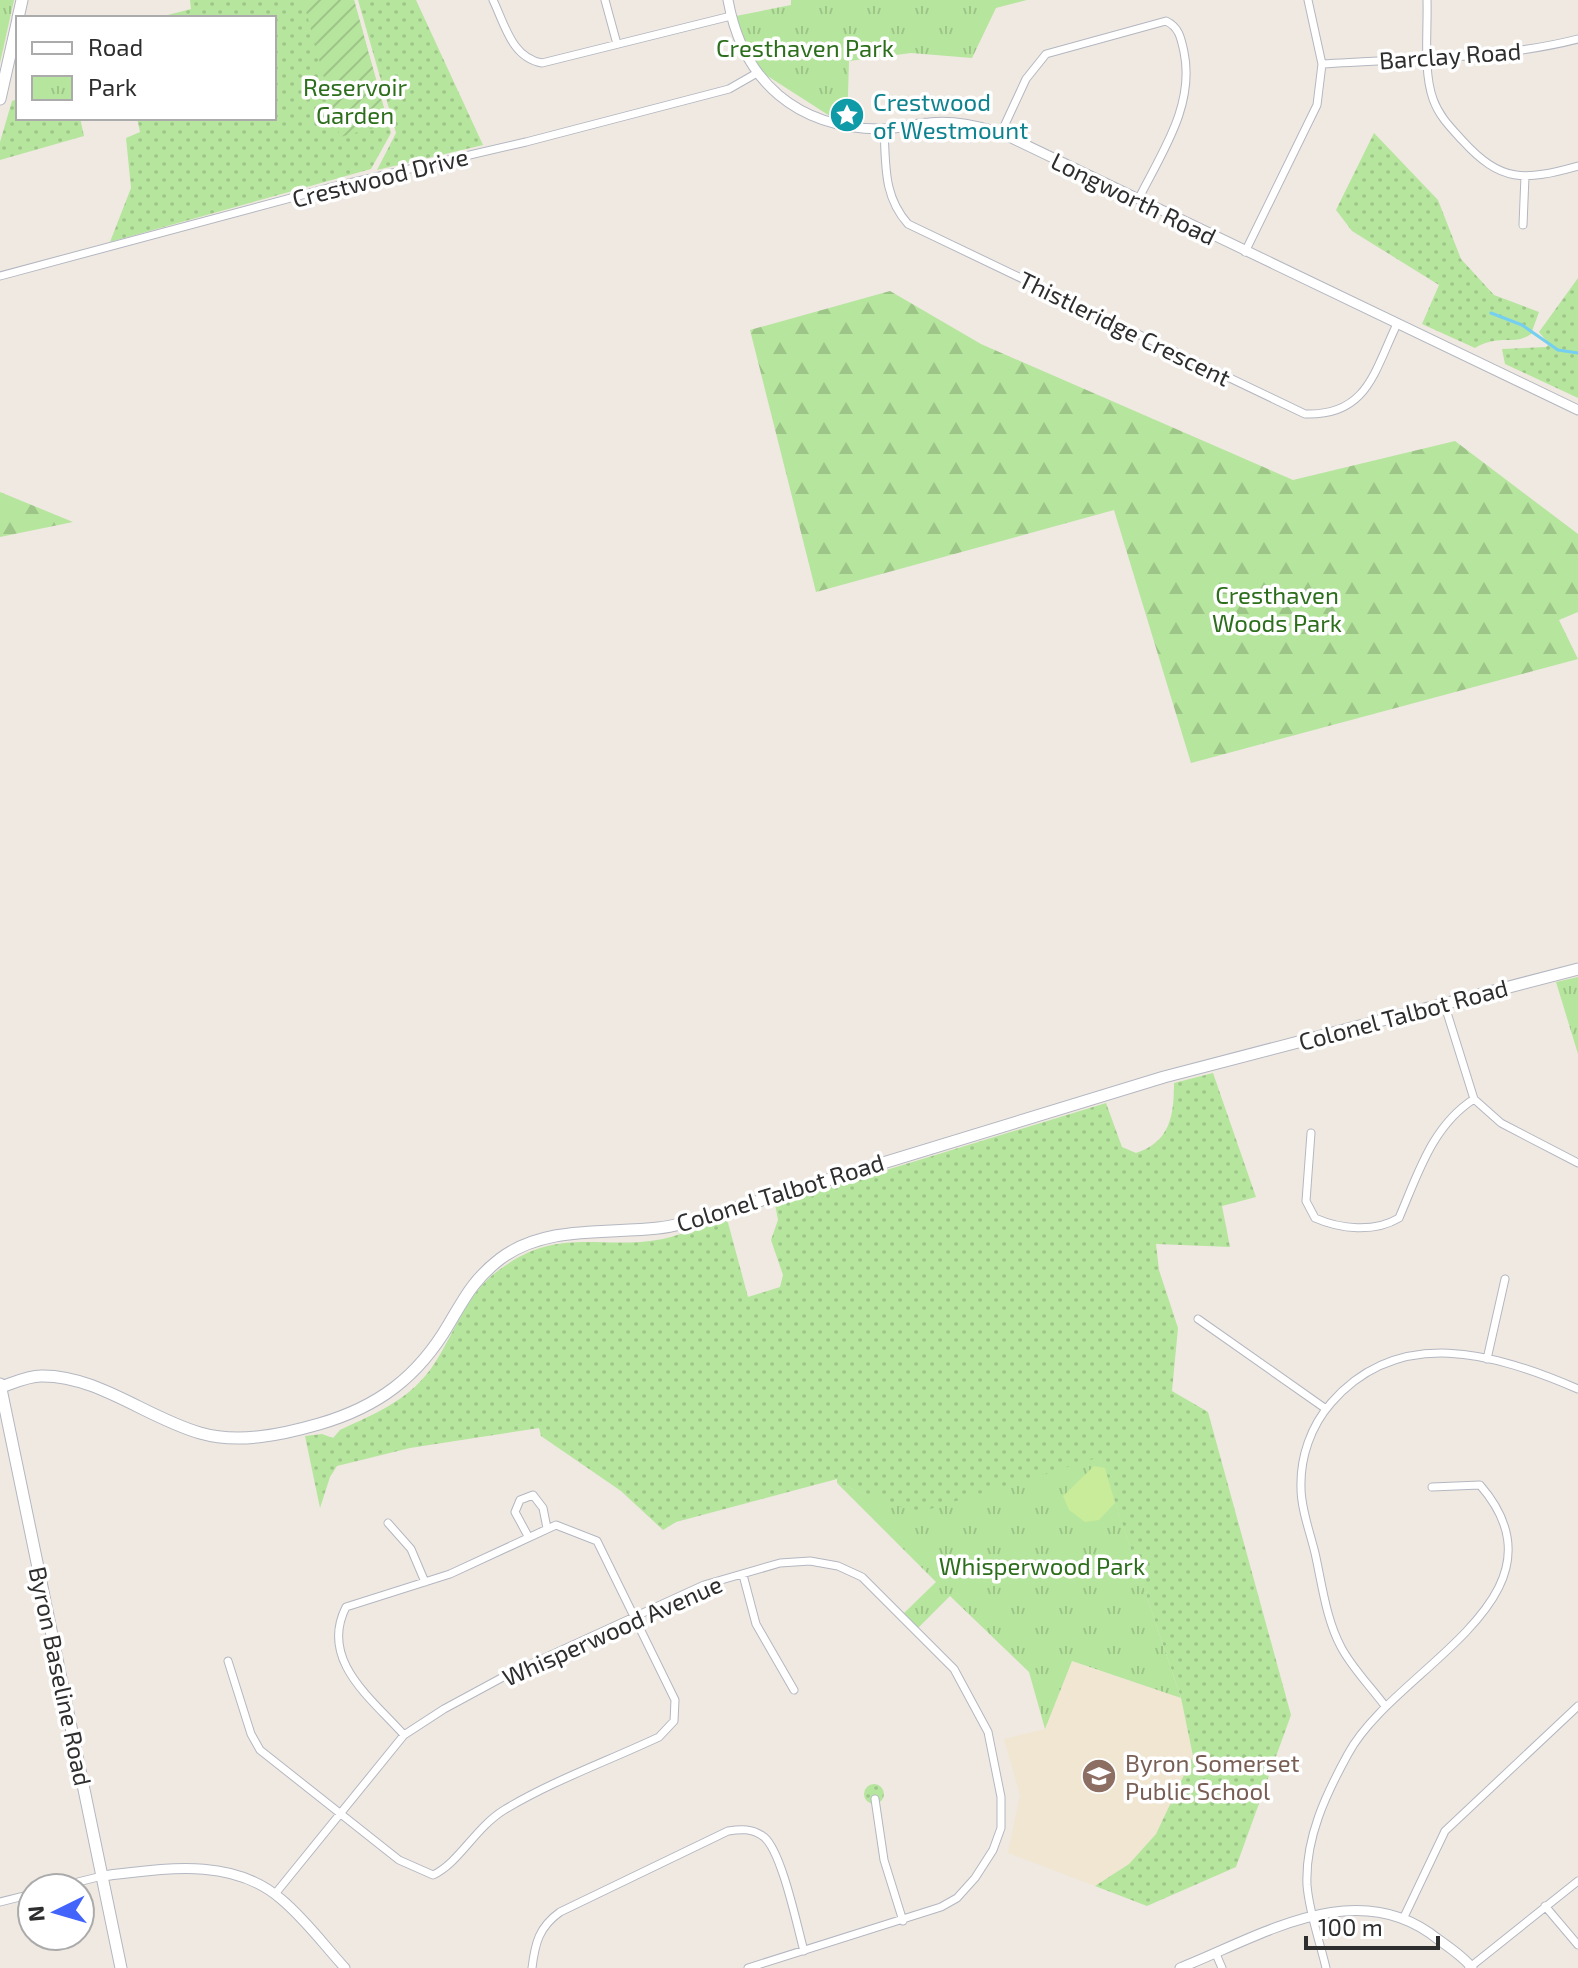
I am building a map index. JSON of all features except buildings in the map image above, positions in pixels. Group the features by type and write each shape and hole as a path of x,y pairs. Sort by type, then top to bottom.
{"main road":[{"path":"0,99 16,28"},
{"name":"Colonel Talbot Road","path":"0,1386 40,1376 83,1382 134,1407 202,1433 260,1438 321,1424 365,1406 401,1386 429,1354 466,1290 501,1258 522,1246 564,1234 659,1228 700,1219 1164,1077 1578,969"},
{"name":"Byron Baseline Road","path":"0,1386 121,1968"}],"street":[{"path":"493,0 517,52 527,61 542,63 731,16"},
{"path":"605,0 617,44"},
{"name":"Longworth Road","path":"728,0 740,45 757,73 784,100 816,118 847,127 884,129 951,122 1001,133 1578,410"},
{"path":"1245,252 1317,105 1322,64 1308,0"},
{"path":"1427,0 1432,96 1440,115 1484,164 1512,176 1539,177 1578,166"},
{"path":"1001,133 1026,79 1046,54 1166,21 1180,35 1189,74 1185,101 1139,198"},
{"name":"Barclay Road","path":"1322,64 1548,47 1578,39"},
{"name":"Crestwood Drive","path":"0,276 39,269 328,188 526,142 729,89 757,73"},
{"name":"Thistleridge Crescent","path":"884,129 887,188 894,208 908,224 1305,414 1327,414 1349,406 1363,393 1397,324"},
{"path":"1523,225 1525,176"},
{"path":"1444,1003 1474,1099 1501,1123 1578,1163"},
{"path":"1311,1133 1306,1201 1315,1218 1333,1226 1378,1228 1399,1218 1432,1144 1451,1117 1474,1099"},
{"path":"1487,1359 1505,1279"},
{"path":"1198,1319 1326,1409"},
{"path":"1385,1706 1341,1648 1328,1613 1300,1490 1302,1460 1311,1434 1326,1409 1347,1385 1384,1361 1435,1352 1487,1359 1578,1389"},
{"path":"1432,1487 1480,1485 1508,1511"},
{"path":"528,1536 515,1512 520,1500 533,1495 543,1508 547,1528"},
{"path":"388,1523 411,1549 425,1582"},
{"path":"228,1661 251,1734 260,1750 399,1860 433,1875 448,1868 475,1832 504,1810 659,1737 674,1721 675,1700 597,1541 576,1530 556,1525 450,1574 355,1601 346,1607 338,1622 338,1648 344,1668 404,1735"},
{"name":"Whisperwood Avenue","path":"275,1894 404,1735 444,1709 505,1676 704,1585 780,1563 810,1561 838,1566 862,1577 954,1669 976,1703 997,1771 1001,1828 993,1850 957,1898 903,1921 748,1968"},
{"path":"743,1575 756,1624 794,1690"},
{"path":"1326,1968 1307,1888 1309,1854 1320,1811 1348,1753 1385,1706 1484,1627"},
{"path":"1403,1919 1445,1831 1578,1706"},
{"path":"875,1799 884,1860 903,1921"},
{"path":"532,1968 536,1940 545,1923 560,1912 728,1831 746,1828 766,1838 775,1856 804,1951"},
{"path":"96,1878 200,1868 237,1874 275,1894 345,1968"},
{"path":"1180,1968 1314,1913 1348,1910 1394,1914 1430,1932 1470,1967 1578,1881"},
{"path":"1545,1906 1578,1945"},
{"path":"1216,1954 1222,1968"}],"shaded area":[{"name":"Byron Somerset Public School","path":"1071,1661 1181,1698 1193,1756 1156,1834 1129,1864 1095,1886 1008,1853 1020,1795 1004,1739 1045,1729"}],"green space":[{"path":"0,0 14,0 0,63"},
{"path":"190,0 354,0 391,133 371,169 110,242 131,188 126,138 140,132 137,120 276,120 276,16 164,16 191,9"},
{"name":"Reservoir Garden","path":"303,0 354,0 388,124 340,137"},
{"path":"358,0 416,0 483,145 377,170 396,133"},
{"name":"Cresthaven Park","path":"791,0 1027,0 996,8 972,58 911,53 849,61 847,127 758,70 740,34 736,16 791,5"},
{"path":"16,100 16,120 80,120 84,136 0,160 0,142 12,101"},
{"path":"1374,133 1438,200 1461,259 1494,295 1539,312 1531,334 1518,339 1491,341 1475,348 1422,324 1439,285 1352,231 1336,210"},
{"path":"1578,278 1578,398 1505,364 1502,349 1546,347 1549,344 1539,332"},
{"name":"Cresthaven Woods Park","path":"890,291 981,344 1293,480 1455,441 1578,534 1578,612 1559,620 1578,659 1191,763 1114,510 816,592 750,330"},
{"path":"0,492 73,522 0,537"},
{"path":"1578,977 1578,1054 1556,982"},
{"path":"1213,1073 1256,1197 1222,1206 1230,1247 1156,1244 1159,1270 1178,1328 1172,1391 1208,1412 1291,1715 1236,1867 1147,1906 1095,1886 1129,1864 1156,1834 1193,1756 1181,1698 1100,1458 917,1514 837,1483 837,1479 676,1522 663,1530 621,1491 541,1436 539,1428 410,1448 337,1466 320,1508 305,1436 322,1434 333,1438 340,1430 389,1406 411,1390 430,1370 477,1291 499,1270 521,1256 560,1244 663,1239 727,1219 748,1297 780,1287 783,1275 771,1240 778,1220 775,1204 1106,1103 1122,1147 1136,1153 1156,1142 1168,1126 1174,1083"},
{"name":"Whisperwood Park","path":"1100,1457 1181,1698 1072,1661 1045,1729 1029,1672 950,1596 917,1629 901,1616 936,1582 837,1483 917,1513"},
{"path":"1094,1466 1105,1468 1115,1503 1099,1520 1085,1522 1069,1510 1063,1496"},
{"path":"874,1784 881,1787 884,1794 881,1801 874,1804 867,1801 864,1794 867,1787"}],"waterway":[{"path":"1491,313 1522,325 1558,350 1578,353"}],"place":[{"name":"Crestwood of Westmount","path":"847,115"},
{"name":"Byron Somerset Public School","path":"1099,1776"}]}
